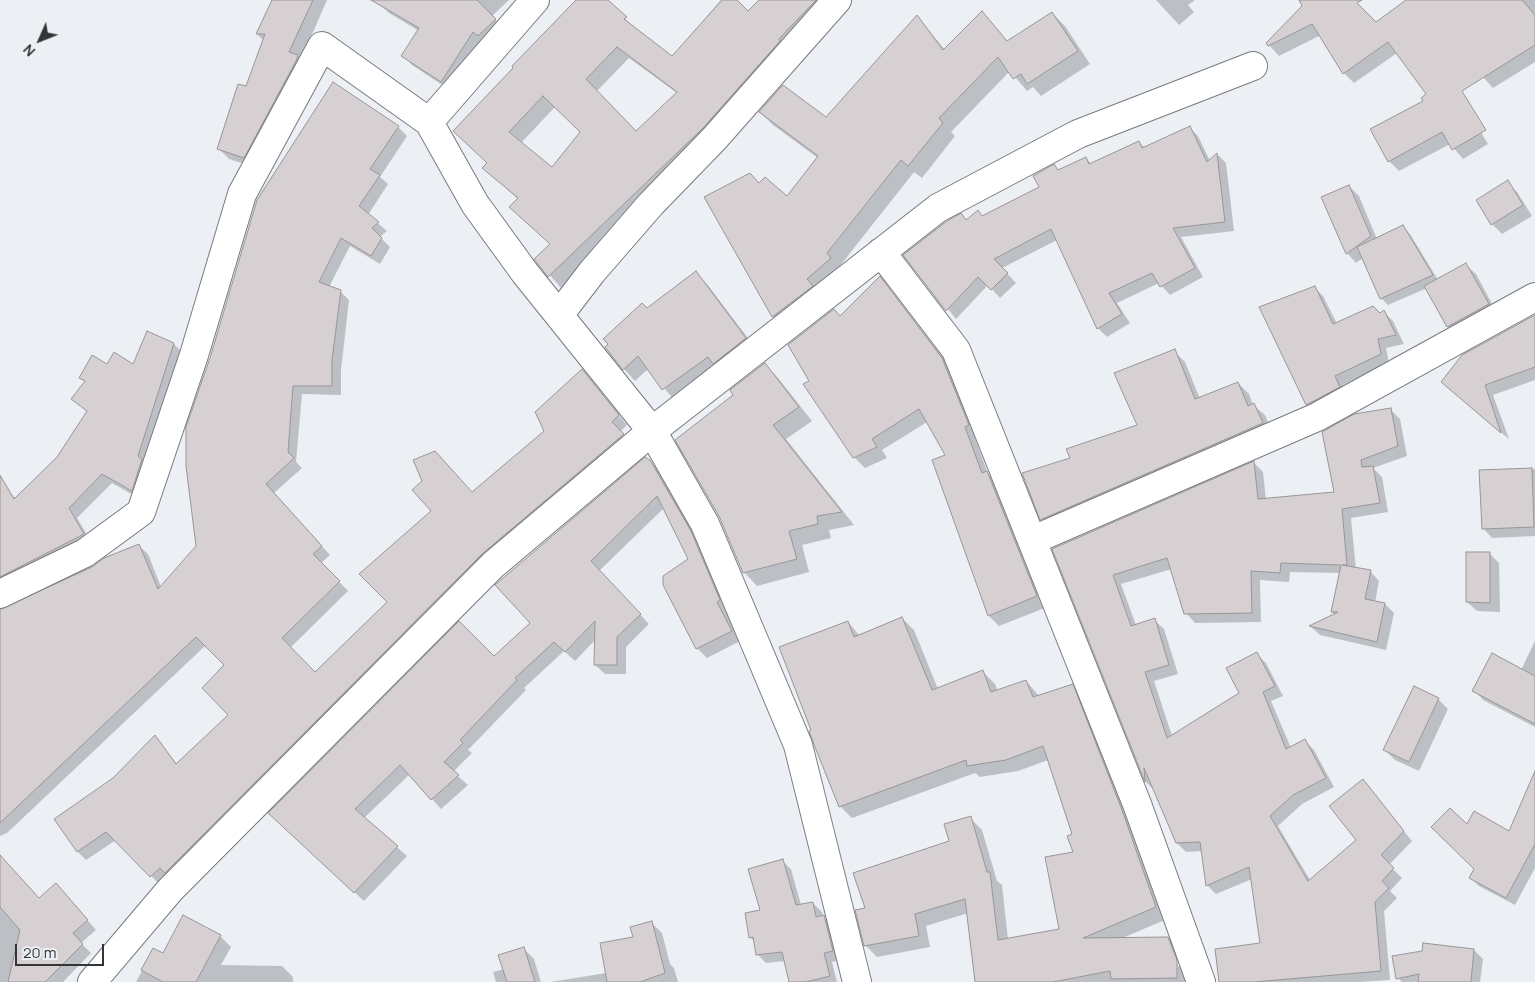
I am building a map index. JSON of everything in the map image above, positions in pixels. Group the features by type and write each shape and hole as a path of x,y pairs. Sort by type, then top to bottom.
{"street":[{"path":"429,122 535,0"},
{"path":"559,315 592,272 650,204 714,139 837,0"},
{"path":"0,594 85,553 141,512 194,355 242,194 322,46 429,122 476,204 525,273 652,431 705,524 798,745 857,982"},
{"path":"92,982 170,890 493,565 652,431 938,208 1078,134 1253,66"},
{"path":"881,252 956,350 1137,804 1201,982"},
{"path":"1033,540 1318,416 1535,297"}],"building":[{"path":"272,0 313,0 289,52 298,55 296,61 244,158 217,149 238,84 246,86 265,34 256,34"},
{"path":"371,0 477,0 496,19 478,36 473,32 441,82 401,56 419,28"},
{"path":"576,0 608,0 627,17 624,19 672,56 722,0 737,0 748,11 759,0 816,0 779,39 780,41 703,128 548,277 534,259 550,244 509,207 518,198 482,168 487,163 453,131 513,68 512,66","holes":["617,47 677,92 636,131 586,79","543,96 580,132 552,167 509,132"]},
{"path":"1299,0 1362,0 1357,3 1376,22 1406,0 1522,0 1535,15 1535,45 1462,91 1486,130 1452,150 1442,132 1388,162 1370,129 1423,101 1421,98 1426,94 1388,42 1343,74 1312,24 1268,46 1266,43 1302,6"},
{"path":"982,11 1007,41 1052,12 1078,51 1027,84 1021,74 1013,79 998,57 939,118 943,123 908,166 901,160 827,253 831,258 807,279 813,286 772,317 704,197 750,173 759,183 765,177 787,196 818,156 759,112 783,85 826,117 917,15 943,50"},
{"path":"333,82 399,126 370,169 380,175 359,206 379,222 372,228 382,238 371,256 341,238 319,282 341,290 332,360 332,386 293,386 288,452 294,458 266,484 322,546 313,554 340,581 282,638 315,672 387,602 359,574 431,511 412,490 422,481 413,460 435,451 472,492 544,431 535,412 582,369 619,415 612,422 624,434 482,554 165,873 160,868 150,877 106,832 77,852 54,819 113,778 155,735 176,764 228,715 202,688 224,665 196,637 0,823 0,609 92,567 104,558 139,544 158,589 196,546 186,466 186,427 210,358 257,200"},
{"path":"1190,126 1207,162 1217,153 1225,222 1173,228 1195,268 1160,287 1152,273 1109,293 1122,314 1097,329 1051,229 994,259 1008,273 991,290 978,277 946,311 903,255 947,221 961,213 966,220 978,210 982,216 1039,187 1033,176 1054,164 1058,170 1086,157 1089,164 1139,141 1142,148"},
{"path":"1508,180 1523,205 1491,225 1476,200"},
{"path":"1349,185 1371,236 1346,254 1321,197"},
{"path":"1403,225 1433,275 1380,299 1357,247"},
{"path":"1466,263 1489,304 1447,327 1424,286"},
{"path":"696,271 746,338 713,364 708,357 662,390 638,356 623,370 605,347 608,344 603,339 642,303 647,308"},
{"path":"880,276 942,358 969,425 965,427 982,473 987,471 1037,596 988,616 932,460 945,455 919,409 872,439 877,447 853,458 803,384 809,381 788,345 834,309 840,316"},
{"path":"1315,286 1333,324 1373,306 1380,313 1384,310 1396,335 1378,339 1381,354 1335,376 1340,387 1306,405 1259,307"},
{"path":"1535,315 1535,367 1485,385 1501,433 1441,382 1462,355"},
{"path":"147,331 174,343 138,456 142,459 132,491 102,474 69,508 84,534 0,577 0,475 14,499 57,457 87,411 71,399 85,381 79,378 92,355 107,364 114,352 133,364"},
{"path":"1175,349 1195,399 1238,382 1248,406 1254,403 1263,423 1040,520 1022,473 1070,458 1066,449 1137,425 1114,373"},
{"path":"765,363 799,407 773,425 842,512 817,516 818,524 789,531 797,559 743,573 719,516 675,440 733,395 730,390"},
{"path":"1391,408 1398,446 1361,460 1362,467 1373,466 1380,503 1342,509 1347,565 1342,565 1371,570 1365,599 1385,603 1377,642 1309,626 1338,612 1331,612 1341,565 1281,563 1280,573 1251,571 1252,613 1184,614 1167,558 1113,575 1131,626 1155,618 1169,665 1145,672 1167,738 1239,693 1226,668 1257,652 1275,686 1263,692 1286,749 1305,739 1326,778 1293,795 1270,816 1308,881 1356,840 1329,806 1363,779 1404,831 1381,855 1394,868 1382,881 1389,888 1375,902 1381,971 1254,982 1219,982 1215,949 1260,943 1249,867 1206,886 1200,842 1176,843 1144,768 1145,782 1052,549 1254,461 1258,499 1334,492 1322,432 1354,414"},
{"path":"645,457 650,460 691,531 720,600 717,602 732,631 696,649 663,585 663,576 688,559 657,496 591,561 641,614 617,637 617,665 594,665 595,621 565,652 554,642 515,678 517,680 460,740 463,743 444,762 459,775 431,800 400,765 355,809 398,846 354,893 268,813 459,621 494,656 530,623 495,585"},
{"path":"1532,468 1534,527 1482,529 1479,470"},
{"path":"1466,552 1490,552 1490,603 1466,602"},
{"path":"902,617 932,690 983,670 991,692 1026,680 1033,697 1073,684 1122,810 1156,907 1083,938 1168,937 1177,960 1177,978 1111,979 1110,971 1053,982 975,982 965,899 915,914 919,936 864,946 855,910 865,908 853,873 949,841 944,824 971,816 987,872 990,872 998,940 1059,929 1045,857 1073,852 1067,836 1072,834 1043,746 1006,760 967,766 966,760 839,807 779,647 848,621 854,637"},
{"path":"1492,653 1535,676 1535,724 1472,691"},
{"path":"1414,686 1439,698 1409,762 1383,750"},
{"path":"1535,771 1535,844 1506,898 1469,878 1474,869 1431,827 1450,808 1467,824 1474,811 1509,831"},
{"path":"0,855 39,898 56,883 88,920 73,933 83,944 45,982 8,982 20,930 0,907"},
{"path":"783,859 796,905 813,902 816,917 824,915 833,951 824,953 830,976 806,982 789,982 782,952 756,955 753,937 749,938 745,913 760,910 748,869"},
{"path":"183,915 221,935 196,982 163,982 141,970 153,948 163,953"},
{"path":"652,921 665,973 640,982 607,982 600,943 633,937 630,927"},
{"path":"1423,943 1474,949 1471,982 1418,982 1419,974 1396,979 1392,956 1422,951"},
{"path":"524,947 535,982 507,982 498,955"}]}
